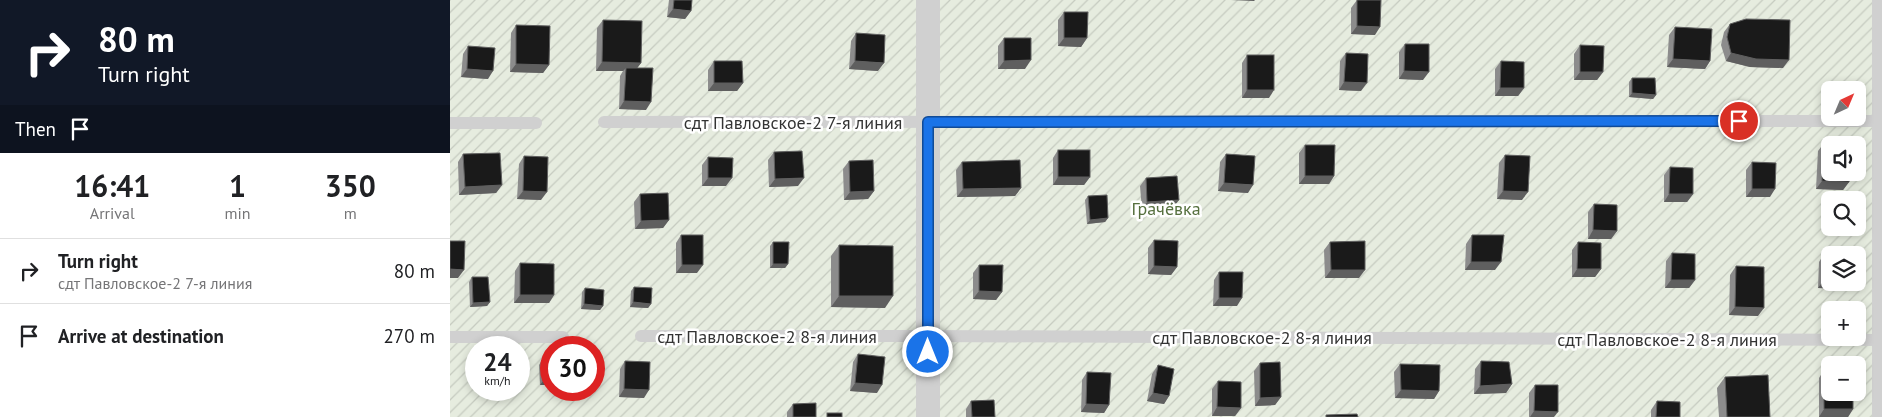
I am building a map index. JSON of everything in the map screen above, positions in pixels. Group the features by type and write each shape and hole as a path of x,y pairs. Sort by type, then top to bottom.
{"street":[{"path":"928,0 928,417"}],"lane":[{"path":"1878,0 1880,121 1878,417"},
{"name":"сдт Павловское-2 7-я линия","path":"604,122 1880,121"},
{"path":"450,123 536,123"},
{"path":"450,337 540,336"},
{"name":"сдт Павловское-2 8-я линия","path":"641,336 1880,340"}],"green space":[{"name":"Грачёвка","path":"450,0 1882,0 1882,417 450,417"}],"building":[{"path":"674,0 692,0 691,11 673,9"},
{"path":"1357,0 1381,0 1380,27 1357,26"},
{"path":"1064,12 1088,12 1087,38 1064,38"},
{"path":"1746,19 1790,20 1789,60 1756,59 1731,53 1727,37 1730,24"},
{"path":"603,20 642,21 641,63 602,62"},
{"path":"516,25 550,26 549,65 516,64"},
{"path":"1675,27 1712,29 1710,61 1673,59"},
{"path":"856,33 885,35 884,63 855,61"},
{"path":"1004,38 1031,38 1031,60 1004,61"},
{"path":"1405,44 1429,44 1429,72 1404,71"},
{"path":"1580,45 1604,46 1603,72 1580,72"},
{"path":"468,46 495,48 493,71 467,69"},
{"path":"1346,53 1368,54 1367,83 1344,82"},
{"path":"1247,55 1274,55 1274,90 1247,90"},
{"path":"714,61 742,61 743,83 714,83"},
{"path":"1501,61 1524,62 1524,88 1500,88"},
{"path":"626,68 653,68 651,102 624,101"},
{"path":"1632,78 1655,78 1656,95 1632,93"},
{"path":"1305,145 1335,145 1334,176 1305,176"},
{"path":"1058,150 1090,150 1090,177 1058,177"},
{"path":"802,151 804,178 775,179 774,152"},
{"path":"500,153 502,185 465,187 463,154"},
{"path":"1226,154 1255,156 1253,185 1224,183"},
{"path":"1505,155 1530,156 1528,192 1503,191"},
{"path":"524,156 548,157 547,192 523,191"},
{"path":"708,157 733,158 732,178 708,178"},
{"path":"873,160 874,191 850,192 849,161"},
{"path":"1020,160 1021,188 963,189 962,162"},
{"path":"1752,162 1776,163 1775,189 1752,189"},
{"path":"1670,167 1693,168 1693,194 1669,194"},
{"path":"1177,176 1179,200 1147,202 1146,178"},
{"path":"668,193 669,220 641,221 640,194"},
{"path":"1107,195 1108,218 1090,220 1088,196"},
{"path":"1594,204 1617,205 1617,231 1593,230"},
{"path":"681,235 703,235 703,265 682,265"},
{"path":"1472,235 1504,235 1501,262 1471,262"},
{"path":"1154,240 1178,241 1177,267 1154,266"},
{"path":"450,241 465,241 464,270 450,269"},
{"path":"1365,241 1365,270 1331,270 1330,242"},
{"path":"773,242 789,242 788,264 773,264"},
{"path":"1578,242 1601,243 1601,269 1577,269"},
{"path":"839,245 893,246 893,296 839,296"},
{"path":"1672,253 1695,254 1695,280 1671,280"},
{"path":"520,263 554,264 554,295 520,295"},
{"path":"979,265 1003,265 1002,292 979,291"},
{"path":"1736,266 1764,267 1764,308 1735,307"},
{"path":"1219,272 1243,272 1242,298 1219,298"},
{"path":"472,277 488,277 490,302 473,303"},
{"path":"634,287 652,288 651,304 633,302"},
{"path":"585,288 604,290 603,306 584,304"},
{"path":"858,354 885,357 882,385 855,383"},
{"path":"625,361 650,362 649,390 624,389"},
{"path":"1481,361 1509,362 1512,384 1480,386"},
{"path":"1280,362 1281,397 1260,398 1260,363"},
{"path":"1400,364 1440,365 1439,391 1401,390"},
{"path":"1158,365 1174,369 1169,396 1153,393"},
{"path":"1087,372 1111,373 1109,405 1086,404"},
{"path":"1768,375 1770,417 1727,417 1725,377"},
{"path":"1218,381 1241,382 1241,408 1217,407"},
{"path":"1535,385 1558,385 1558,412 1534,411"},
{"path":"994,400 995,417 972,417 971,401"},
{"path":"1657,401 1680,402 1680,417 1656,417"},
{"path":"1824,401 1853,401 1853,409 1824,409"},
{"path":"816,403 816,417 793,417 793,404"},
{"path":"827,413 842,413 842,417 827,417"},
{"path":"1357,414 1358,417 1326,417 1326,415"}],"route":[{"path":"928,352 928,122 1739,121"}]}
